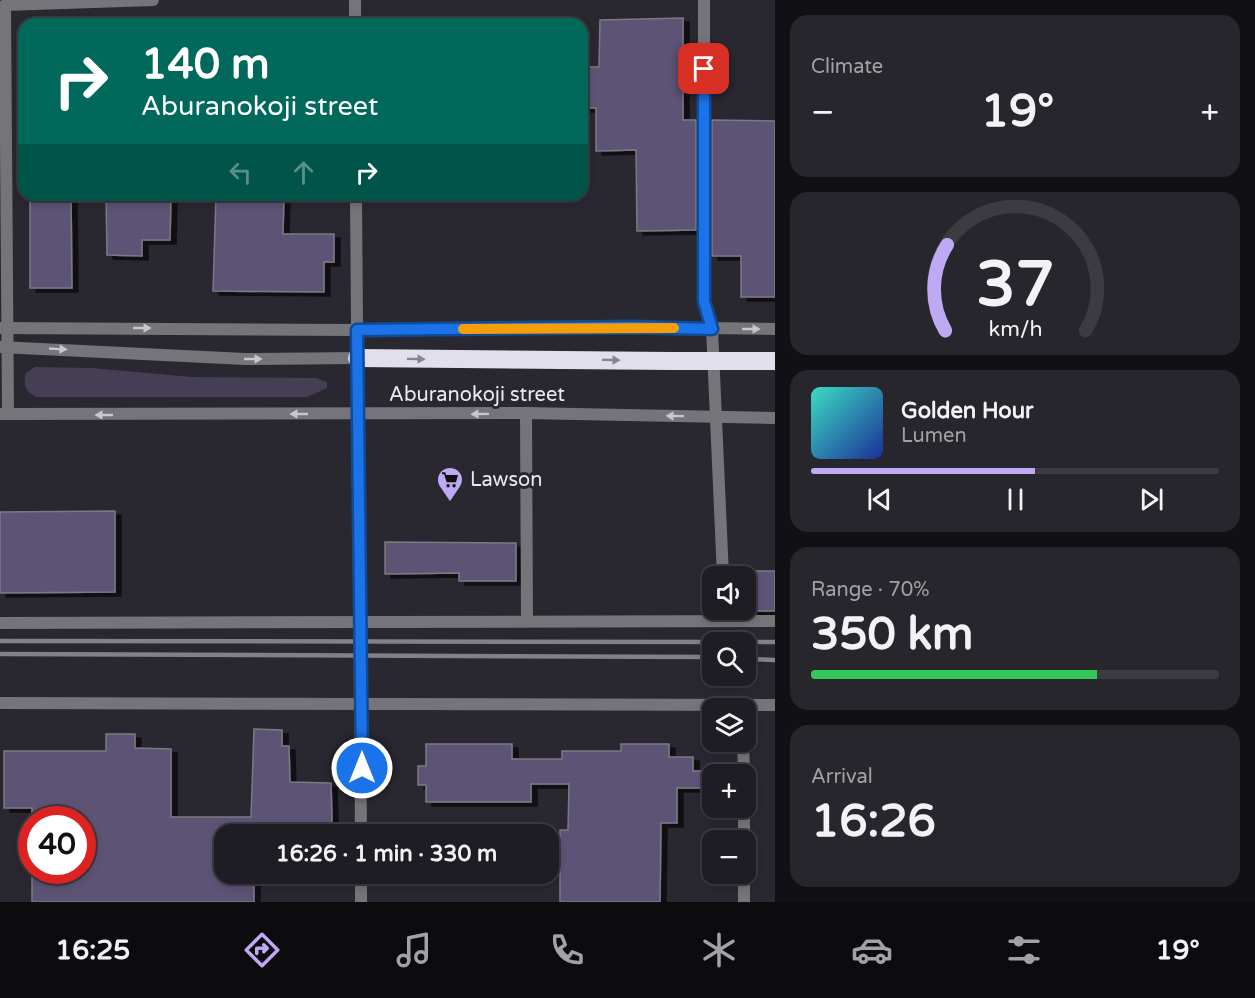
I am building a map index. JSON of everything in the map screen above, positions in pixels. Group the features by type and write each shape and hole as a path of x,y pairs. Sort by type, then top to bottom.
{"highway":[{"path":"357,358 775,361"}],"street":[{"path":"4,414 5,5 153,0"},
{"path":"355,0 356,18"},
{"path":"704,0 704,301 712,329 723,566"},
{"path":"356,201 362,703 361,824"},
{"path":"4,328 357,330 634,327 775,329"},
{"path":"4,347 245,359 357,358"},
{"path":"526,413 527,621"},
{"name":"Aburanokoji street","path":"4,414 357,416 526,413 775,418"},
{"path":"0,623 527,621 702,616"},
{"path":"756,619 775,621"},
{"path":"0,703 702,706"},
{"path":"756,706 775,705"},
{"path":"361,884 361,902"},
{"path":"744,884 744,902"}],"shaded area":[{"path":"35,367 92,368 192,377 316,378 327,382 327,388 307,397 36,397 27,390 25,381 26,373"}],"building":[{"path":"683,18 683,120 696,120 696,230 637,231 636,150 596,151 596,108 588,108 588,67 599,67 600,20"},
{"path":"712,120 775,121 775,297 741,297 741,256 712,256"},
{"path":"30,201 71,201 72,288 30,288"},
{"path":"106,201 171,201 170,240 142,240 142,256 107,255"},
{"path":"216,201 284,201 283,234 334,234 334,262 324,262 324,292 213,291"},
{"path":"115,511 115,592 0,593 0,512"},
{"path":"385,542 516,543 516,581 459,581 459,573 385,574"},
{"path":"756,571 775,571 775,611 756,611"},
{"path":"254,729 282,730 282,746 289,746 290,782 331,783 332,824 214,824 214,884 254,884 254,902 32,902 32,884 96,884 96,806 4,808 4,751 106,751 106,734 135,734 135,748 171,749 171,817 251,817"},
{"path":"426,744 512,744 512,759 562,759 562,751 621,751 621,744 669,744 669,757 693,757 693,771 702,771 702,788 677,788 677,823 661,823 660,902 560,902 560,830 568,830 569,784 531,784 531,802 426,802 426,785 418,785 418,766 426,766"}],"railway":[{"path":"0,641 775,642"},
{"path":"0,654 702,657"},
{"path":"756,659 775,660"}],"slow traffic":[{"path":"463,329 674,328"}],"place":[{"name":"Lawson","path":"450,503"}],"route":[{"path":"362,768 357,330 634,327 712,329 704,301 704,69"}]}
